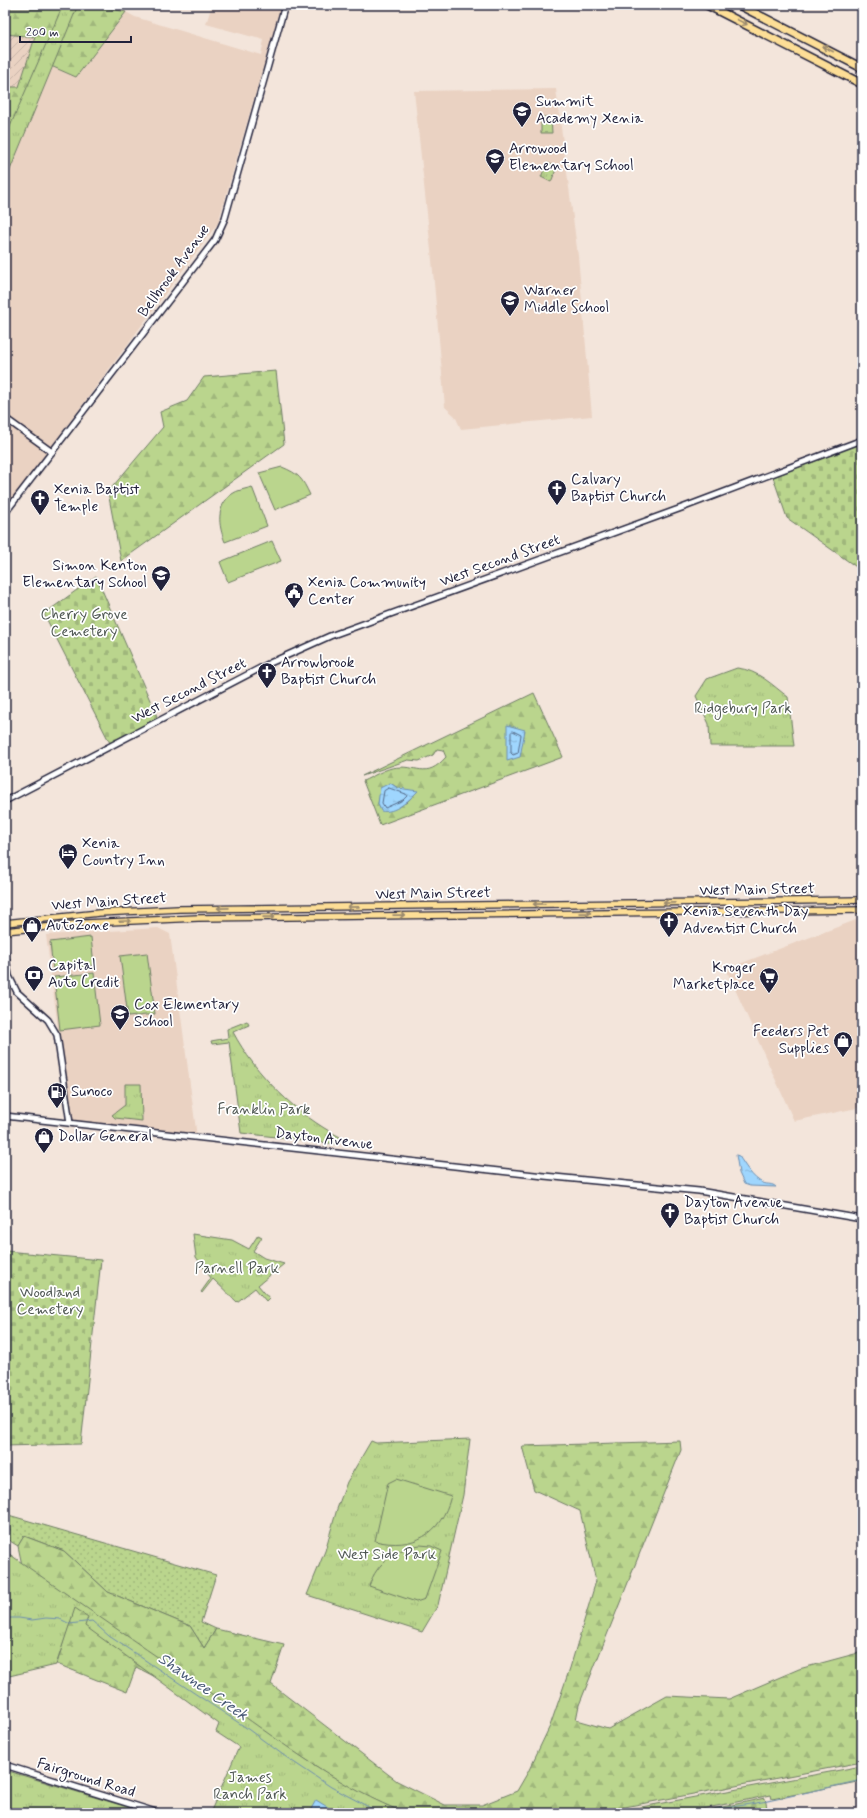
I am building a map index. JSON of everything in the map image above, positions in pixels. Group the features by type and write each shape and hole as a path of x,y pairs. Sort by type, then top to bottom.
{"highway":[{"path":"707,5 862,84"},
{"path":"739,5 862,68"}],"main road":[{"name":"Bellbrook Avenue","path":"5,513 215,240 224,218 285,5"},
{"path":"5,418 52,452"},
{"name":"West Second Street","path":"5,800 270,663 323,639 687,506 862,440"},
{"name":"West Main Street","path":"5,923 110,912 205,908 862,900"},
{"name":"West Main Street","path":"5,931 116,921 198,918 862,910"},
{"path":"5,952 10,980 17,992 48,1021 57,1035 70,1123"},
{"name":"Dayton Avenue","path":"5,1116 544,1176 699,1191 862,1219"},
{"name":"Fairground Road","path":"5,1766 160,1813"}],"shaded area":[{"path":"212,5 281,5 218,223 10,502 5,498 5,177 51,66 76,77 126,12 135,17 261,55 264,40 206,24"},
{"path":"61,8 20,101 5,100 5,9"},
{"path":"556,89 578,256 592,416 461,429 455,416 445,407 432,260 414,91"},
{"path":"856,920 862,921 862,1107 794,1121 726,969"},
{"name":"Cox Elementary School","path":"158,928 170,934 197,1137 70,1123 46,935"}],"green space":[{"path":"53,5 94,5 126,12 76,77 51,66 5,177 5,87 19,87 35,37 5,34 5,9 51,9"},
{"path":"63,5 78,5 5,182 5,138"},
{"path":"541,117 551,117 552,133 541,133"},
{"path":"547,163 557,167 551,182 541,177"},
{"path":"276,371 284,444 121,561 108,492 163,427 160,412 187,401 204,377"},
{"path":"862,443 862,571 787,518 773,477"},
{"path":"282,467 299,477 305,484 310,495 275,510 259,473"},
{"path":"252,487 267,526 225,542 220,523 223,504 234,493"},
{"path":"272,541 281,561 228,582 220,562"},
{"name":"Cherry Grove Cemetery","path":"96,576 159,721 111,745 44,614"},
{"name":"Ridgebury Park","path":"737,668 745,669 758,675 788,697 794,746 710,746 709,724 696,696 707,679"},
{"path":"534,693 563,757 380,825 363,781 392,768 401,767 426,770 439,764 446,757 443,750 437,749 433,755 419,761 408,760 362,776","holes":["390,783 398,788 417,792 406,803 378,804 379,798"]},
{"path":"91,937 94,965 53,970 50,942"},
{"path":"147,953 155,1014 128,1017 120,956"},
{"path":"94,973 100,1025 60,1030 54,977"},
{"name":"Franklin Park","path":"247,1021 249,1025 233,1032 242,1048 265,1078 293,1105 324,1128 340,1137 337,1144 241,1133 229,1042 212,1044 211,1041 228,1038 227,1029"},
{"path":"125,1084 141,1084 142,1121 115,1118 112,1115 125,1105"},
{"name":"Woodland Cemetery","path":"5,1230 8,1230 6,1251 101,1260 81,1444 5,1446"},
{"name":"Parnell Park","path":"193,1234 232,1240 249,1249 258,1235 262,1237 253,1251 264,1258 284,1264 258,1285 269,1298 266,1301 255,1288 237,1302 213,1279 202,1293 201,1292 211,1278 196,1257"},
{"name":"West Side Park","path":"470,1439 463,1495 438,1605 422,1632 307,1595 325,1551 337,1509 347,1482 371,1441 376,1443"},
{"path":"680,1441 681,1450 579,1705 576,1720 608,1729 667,1696 729,1699 799,1669 862,1652 862,1762 593,1813 403,1813 355,1791 254,1727 136,1667 127,1692 57,1664 74,1605 5,1564 23,1570 18,1546 24,1536 64,1551 108,1592 190,1626 204,1648 216,1629 284,1645 271,1684 397,1781 445,1805 482,1805 517,1791 528,1772 550,1726 570,1668 596,1581 580,1511 534,1490 522,1446"},
{"path":"396,1479 451,1496 440,1521 433,1530 424,1536 413,1541 402,1543 375,1541 388,1483"},
{"path":"5,1514 216,1575 201,1622 216,1629 204,1648 190,1626 108,1592 64,1551 24,1536 18,1546 5,1538"},
{"path":"420,1545 431,1546 442,1551 425,1599 416,1602 369,1586 377,1570 388,1558 395,1553"},
{"name":"James Ranch Park","path":"5,1551 293,1751 359,1792 406,1813 210,1813 239,1747 216,1732 219,1724 85,1626 88,1617 75,1608 56,1665 5,1677"},
{"path":"862,1766 862,1781 772,1799 771,1795 682,1813 609,1813"},
{"path":"5,1770 147,1813 5,1813"},
{"path":"765,1798 768,1813 694,1813"}],"water":[{"path":"507,725 525,730 520,757 507,761"},
{"path":"390,783 398,788 418,791 406,803 396,809 391,811 381,811 378,804 380,788"},
{"path":"736,1155 739,1156 749,1171 759,1181 776,1187 750,1186 744,1184 739,1173"},
{"path":"316,1800 335,1813 317,1813 311,1809"}],"waterway":[{"name":"Shawnee Creek","path":"5,1618 32,1620 46,1618 60,1619 70,1624 92,1621 109,1636 245,1727 286,1757 331,1787 380,1813"},
{"path":"695,1813 768,1801 862,1780"}],"place":[{"name":"Summit Academy Xenia","path":"522,128"},
{"name":"Arrowood Elementary School","path":"495,175"},
{"name":"Warner Middle School","path":"510,317"},
{"name":"Calvary Baptist Church","path":"557,506"},
{"name":"Xenia Baptist Temple","path":"40,516"},
{"name":"Simon Kenton Elementary School","path":"161,592"},
{"name":"Xenia Community Center","path":"294,609"},
{"name":"Arrowbrook Baptist Church","path":"267,689"},
{"name":"Xenia Country Inn","path":"68,870"},
{"name":"Xenia Seventh Day Adventist Church","path":"669,938"},
{"name":"AutoZone","path":"32,943"},
{"name":"Capital Auto Credit","path":"34,992"},
{"name":"Kroger Marketplace","path":"769,994"},
{"name":"Cox Elementary School","path":"120,1031"},
{"name":"Feeders Pet Supplies","path":"843,1058"},
{"name":"Sunoco","path":"57,1109"},
{"name":"Dollar General","path":"44,1154"},
{"name":"Dayton Avenue Baptist Church","path":"670,1229"}]}
